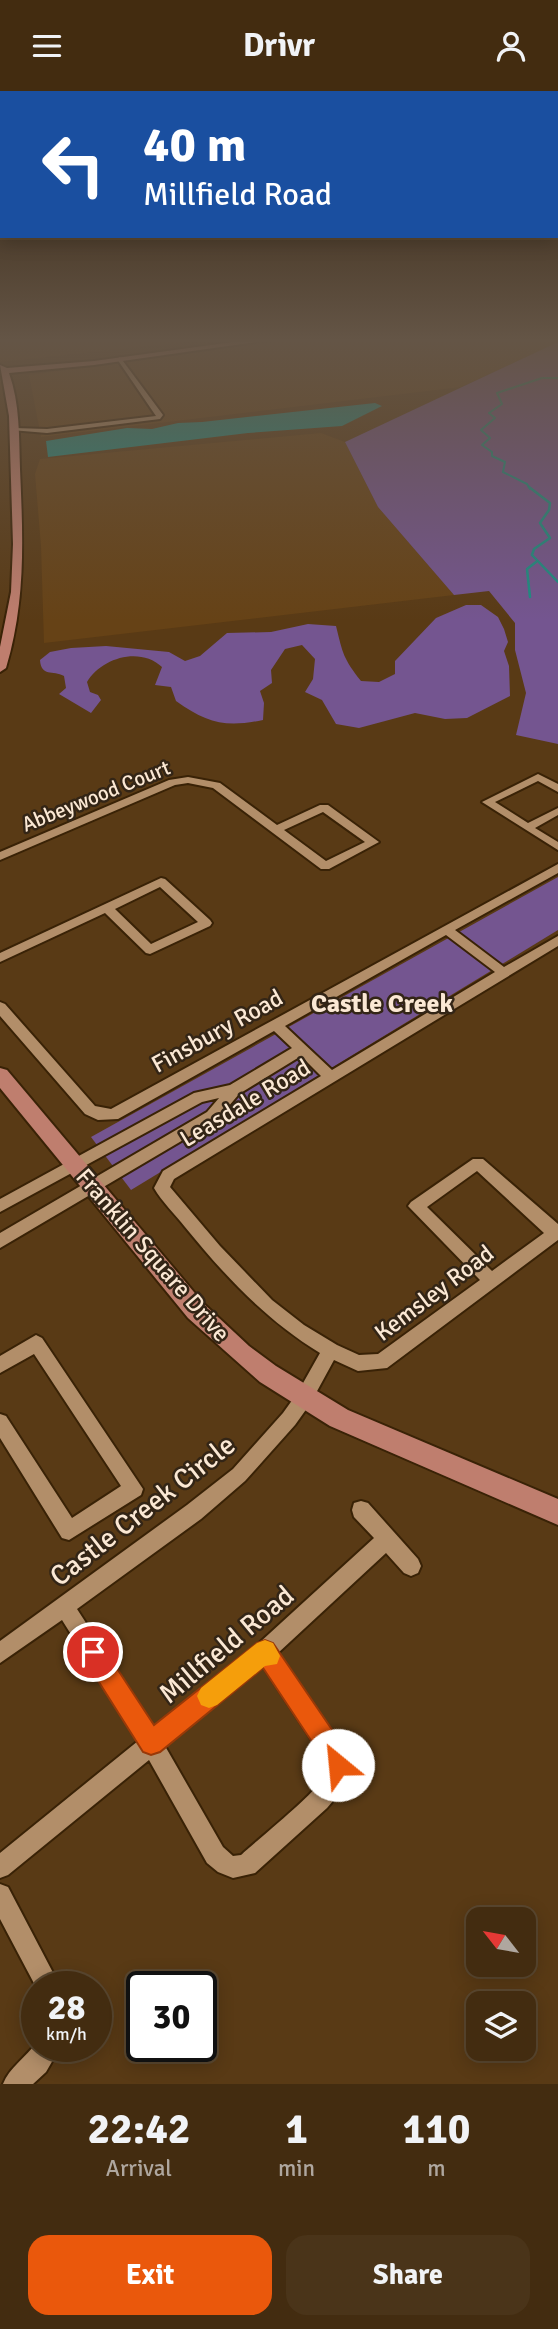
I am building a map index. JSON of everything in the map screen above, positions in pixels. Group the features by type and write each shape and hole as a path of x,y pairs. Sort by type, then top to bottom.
{"street":[{"path":"0,668 13,624 20,567 14,435"},
{"path":"558,789 538,777 487,802 558,847"},
{"name":"Abbeywood Court","path":"0,856 173,782 188,780 216,785 325,866 373,842 324,807 278,829"},
{"path":"528,827 558,811"},
{"name":"Finsbury Road","path":"0,1007 90,1110 98,1114 113,1115 558,868"},
{"path":"0,958 161,882 206,923 150,950 107,908"},
{"path":"447,930 504,973"},
{"name":"Leasdale Road","path":"331,1350 298,1330 266,1305 214,1251 162,1188 168,1175 558,940"},
{"path":"276,1025 331,1077"},
{"path":"0,1241 212,1116 234,1090 302,1049"},
{"name":"Franklin Square Drive","path":"0,1075 196,1311 268,1374 339,1418 558,1512"},
{"path":"0,1206 199,1097 234,1090"},
{"path":"491,1280 416,1206 478,1163 557,1232"},
{"name":"Kemsley Road","path":"331,1350 358,1363 381,1362 557,1232"},
{"path":"0,1365 36,1343 134,1489 69,1531 0,1422"},
{"name":"Castle Creek Circle","path":"0,1653 194,1512 239,1475 276,1436 304,1398 331,1350"},
{"path":"361,1510 411,1566"},
{"name":"Millfield Road","path":"0,1867 265,1651 387,1539"},
{"path":"64,1606 151,1743 215,1855 229,1867 236,1869 247,1865 330,1789 338,1772 336,1758 329,1746 265,1651"},
{"path":"0,1895 40,1971"},
{"path":"15,2084 38,2062"}],"shaded area":[{"path":"299,435 326,435 345,442 378,507 454,595 44,643 41,546 35,474 40,459"},
{"path":"360,435 558,435 558,744 516,735 526,693 515,650 515,623 489,591 454,595 378,507 345,442"},
{"path":"466,605 481,605 498,617 504,629 508,642 504,651 509,666 510,696 467,718 445,719 415,713 359,728 336,724 322,700 305,692 313,679 315,659 302,645 285,649 271,670 272,683 260,691 264,703 263,720 238,723 217,722 187,708 176,701 171,687 155,685 162,667 143,657 132,656 111,661 87,682 90,692 98,695 101,700 91,713 59,694 66,688 64,676 45,671 40,660 50,652 106,646 169,652 185,661 200,656 227,633 271,632 308,624 336,626 350,667 361,681 379,682 395,674 395,661 436,618"},
{"path":"558,877 558,930 131,1190 91,1137"}],"water":[{"path":"83,435 231,435 48,457 46,441"}],"waterway":[{"path":"487,435 490,438 482,445 492,452 492,456 505,462 503,472 527,484 530,489"},
{"path":"529,487 550,503 549,510 540,523 550,538 534,549 532,555 558,582"},
{"path":"530,597 527,569 536,562"}],"slow traffic":[{"path":"209,1696 265,1651 268,1656"}],"district":[{"name":"Castle Creek","path":"382,1003"}],"route":[{"path":"93,1652 151,1743 265,1651 329,1746 338,1765"}]}
